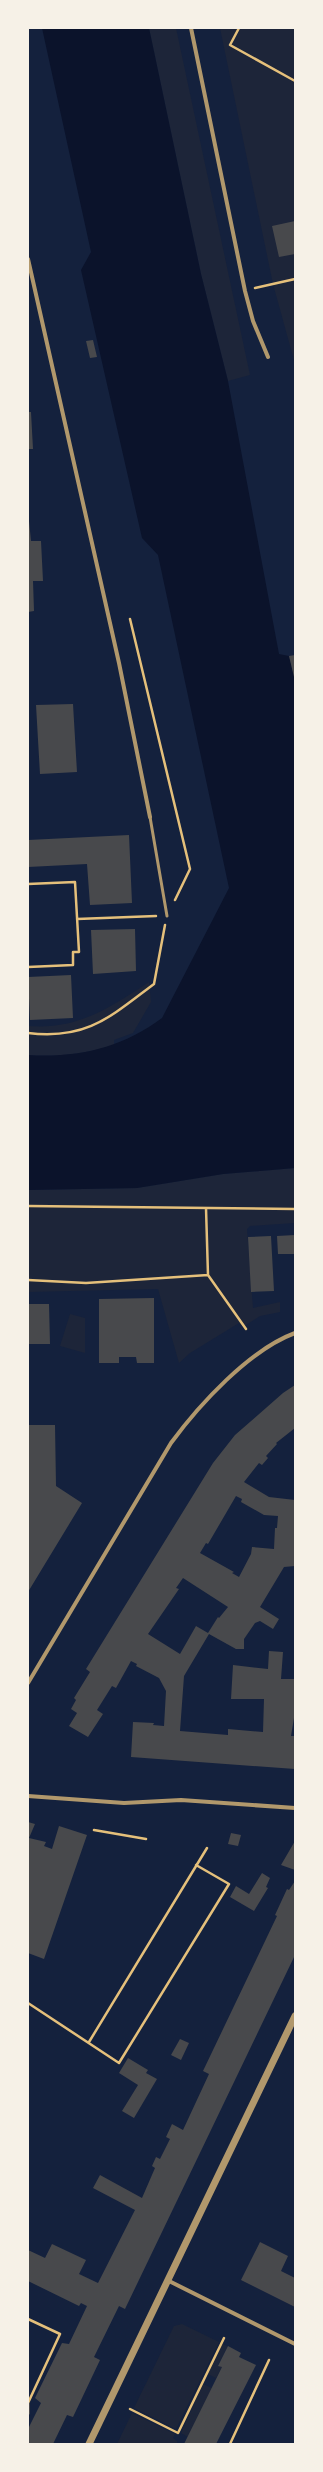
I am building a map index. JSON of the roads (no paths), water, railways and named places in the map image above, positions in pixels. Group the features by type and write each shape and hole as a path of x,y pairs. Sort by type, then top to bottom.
{"street":[{"path":"191,28 245,291 253,321 268,357"},
{"path":"28,259 119,663 150,817"},
{"path":"28,1683 171,1443 192,1414 219,1386 256,1356 295,1333"},
{"path":"28,1796 124,1802 181,1800 295,1808"},
{"path":"89,2444 295,2016"},
{"path":"167,2280 295,2344"}],"lane":[{"path":"150,817 166,916"}]}
